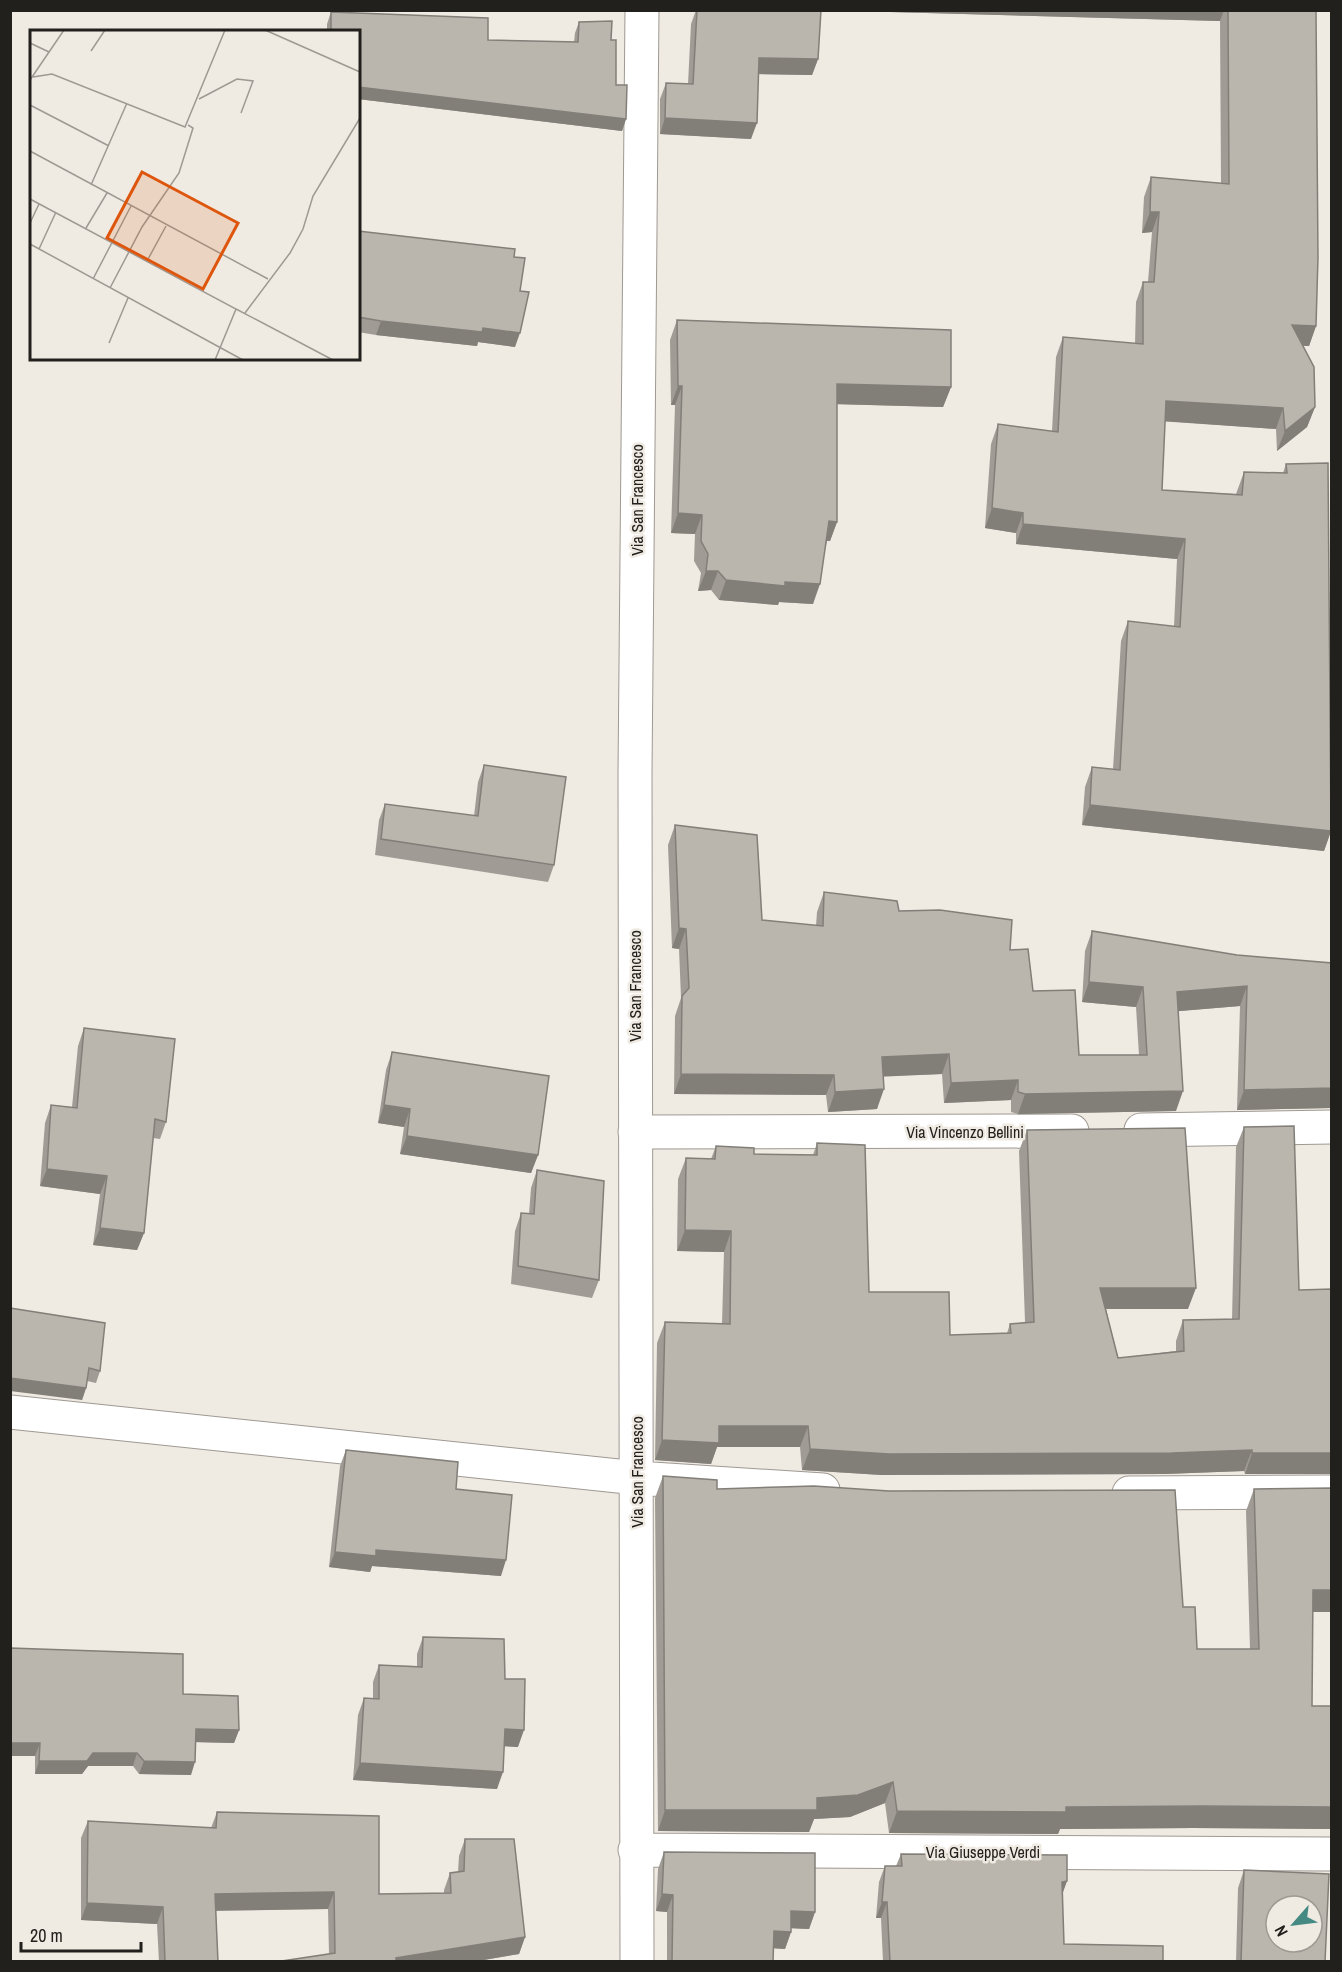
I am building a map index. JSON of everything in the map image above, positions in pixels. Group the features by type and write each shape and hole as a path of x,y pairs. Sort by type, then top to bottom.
{"street":[{"name":"Via San Francesco","path":"637,1962 638,1884 634,1850 637,1478 635,751 642,10"},
{"name":"Via Vincenzo Bellini","path":"635,1132 1105,1131 1332,1127"},
{"path":"10,1412 637,1478 858,1492"},
{"path":"1094,1493 1332,1492"},
{"name":"Via Giuseppe Verdi","path":"634,1850 1332,1854"}],"building":[{"path":"697,10 821,10 818,59 759,58 757,123 665,118 666,83 693,84"},
{"path":"1228,10 1316,10 1318,257 1316,326 1292,325 1314,367 1315,407 1285,431 1283,408 1166,401 1162,490 1242,495 1244,472 1287,473 1286,464 1328,463 1331,831 1090,805 1092,767 1120,770 1128,621 1180,627 1185,539 1023,524 1023,513 992,508 998,424 1058,432 1063,337 1143,344 1143,282 1154,282 1159,212 1150,212 1151,177 1229,184"},
{"path":"331,12 488,18 488,40 578,42 579,22 612,21 611,40 616,40 616,85 627,85 626,119 360,87 360,30 331,30"},
{"path":"360,231 515,249 514,257 525,258 520,291 529,292 520,333 483,328 482,332 360,317"},
{"path":"677,320 951,330 951,387 837,384 837,522 829,521 820,584 785,582 785,586 726,580 718,571 706,571 708,554 701,541 702,515 678,513 682,386 678,386"},
{"path":"484,765 566,777 554,865 381,839 385,804 478,816"},
{"path":"675,825 757,835 762,920 823,926 824,892 897,901 899,911 940,910 1012,920 1010,950 1028,949 1033,991 1075,990 1079,1055 1147,1055 1143,987 1089,982 1092,931 1237,955 1332,963 1332,1088 1244,1090 1247,986 1177,992 1183,1091 1025,1094 1018,1092 1018,1080 951,1083 949,1054 882,1057 884,1089 835,1092 834,1075 681,1074 682,996 689,988 686,929 679,928"},
{"path":"84,1028 175,1039 166,1122 155,1119 144,1233 100,1228 107,1176 47,1169 51,1105 77,1108"},
{"path":"392,1052 549,1076 538,1155 407,1136 410,1109 384,1105"},
{"path":"1294,1126 1299,1290 1332,1289 1332,1453 1252,1453 1252,1450 1172,1453 889,1454 810,1449 808,1426 719,1426 719,1443 662,1440 665,1322 730,1324 731,1231 685,1230 686,1158 715,1159 716,1146 754,1148 754,1154 817,1155 817,1143 865,1145 869,1292 949,1292 950,1335 1011,1333 1010,1324 1034,1322 1027,1130 1185,1128 1196,1288 1100,1288 1118,1358 1184,1351 1183,1320 1239,1319 1244,1127"},
{"path":"537,1170 604,1181 599,1280 518,1266 521,1213 534,1214"},
{"path":"10,1308 105,1323 100,1371 89,1368 86,1388 10,1378"},
{"path":"346,1450 458,1462 456,1489 512,1495 506,1560 376,1550 376,1556 335,1552"},
{"path":"663,1476 717,1480 717,1489 814,1486 889,1491 1175,1490 1183,1607 1195,1607 1197,1649 1259,1649 1254,1489 1332,1488 1332,1590 1313,1590 1312,1706 1332,1706 1332,1807 1066,1807 1066,1812 897,1811 893,1782 858,1795 817,1798 817,1810 665,1810"},
{"path":"423,1637 504,1639 505,1679 525,1679 524,1730 505,1729 503,1772 360,1763 364,1698 379,1699 379,1665 422,1667"},
{"path":"10,1648 183,1654 183,1694 238,1696 239,1730 196,1729 195,1762 144,1761 137,1753 93,1753 87,1761 39,1761 40,1743 10,1743"},
{"path":"217,1812 379,1816 379,1894 451,1893 450,1873 464,1871 465,1839 514,1839 525,1937 396,1958 396,1962 275,1962 335,1953 334,1892 215,1894 218,1962 165,1962 163,1907 87,1903 88,1821 216,1828"},
{"path":"664,1852 815,1853 815,1912 791,1911 791,1932 774,1931 773,1962 672,1962 673,1895 662,1894"},
{"path":"901,1854 1067,1855 1067,1881 1062,1882 1064,1944 1163,1946 1163,1962 890,1962 887,1902 882,1902 885,1866 902,1866"},
{"path":"1244,1870 1329,1874 1325,1962 1241,1962"}]}
